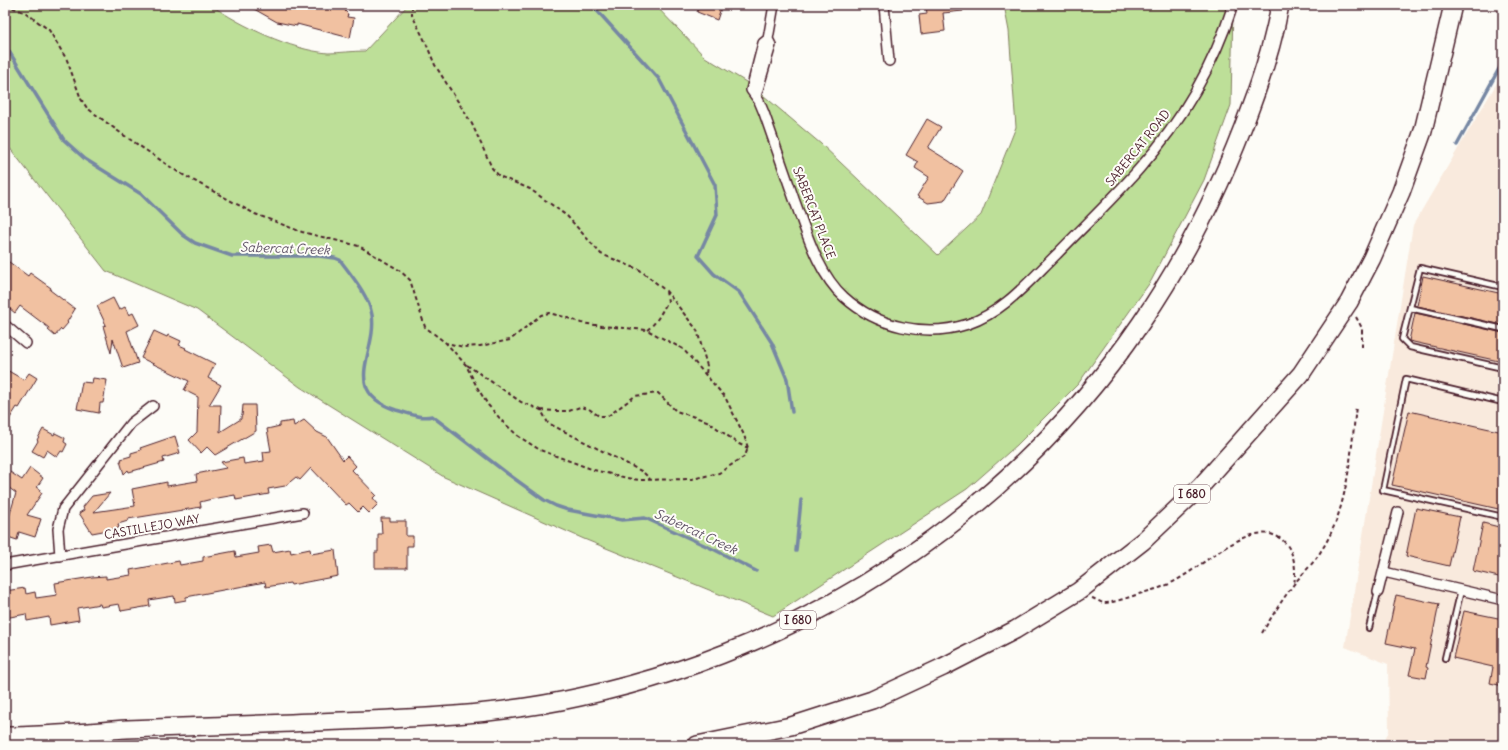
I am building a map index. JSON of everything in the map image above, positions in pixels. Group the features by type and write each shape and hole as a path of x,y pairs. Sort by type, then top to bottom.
{"highway":[{"name":"I 680","path":"5,736 436,716 506,709 578,698 648,680 718,657 786,626 852,592 911,555 964,515 1007,478 1048,438 1123,350 1156,302 1186,251 1214,198 1240,138 1260,81 1280,5"},
{"name":"I 680","path":"696,745 791,726 872,700 943,668 1009,633 1079,591 1143,541 1201,486 1300,374 1349,302 1372,258 1401,192 1423,131 1453,5"}],"street":[{"name":"SABERCAT PLACE","path":"774,5 768,39 771,46 754,93 764,113 810,244 824,272 842,296 864,312 890,324 916,330 945,330 969,324 992,314 1011,299"},
{"path":"884,5 889,61"},
{"name":"SABERCAT ROAD","path":"1011,299 1111,200 1140,168 1167,134 1193,95 1212,58 1228,21 1233,5"},
{"path":"5,325 26,343"},
{"path":"60,556 58,529 63,509 131,423 153,406"},
{"path":"1378,592 1398,512"},
{"name":"CASTILLEJO WAY","path":"5,565 303,513"},
{"path":"1384,572 1503,600"}],"lane":[{"path":"1503,287 1420,268 1402,340 1410,347 1503,368"},
{"path":"1410,308 1503,329"},
{"path":"1503,402 1406,379 1383,490 1503,517"},
{"path":"1445,658 1461,590"},
{"path":"1369,628 1378,592"}],"path":[{"path":"6,5 26,13 49,30 67,60 81,99 87,108 178,172 255,214 302,232 359,246 399,270 410,280 426,327 446,343 466,365 522,402 541,410 569,411 580,407 589,409 599,416 608,416 635,396 658,394 676,411 707,421 738,444 748,448"},
{"path":"412,5 412,15 425,40 435,65 472,124 492,168 499,176 530,189 567,216 601,254 640,270 666,291 697,330 707,366 706,374"},
{"path":"646,330 653,326 660,317 668,301 666,291"},
{"path":"1349,302 1362,328 1362,347"},
{"path":"446,343 464,347 480,346 510,340 541,315 549,314 588,324 646,330 683,349 706,374 725,396 744,435 748,448 745,456 719,473 692,479 640,480 594,470 540,450 518,436 488,405 466,365"},
{"path":"1262,633 1278,606 1321,552 1330,536 1350,469 1356,406"},
{"path":"541,410 548,423 643,472 650,479"},
{"path":"1079,591 1104,603 1126,598 1170,584 1236,542 1253,535 1263,534 1274,536 1290,549 1295,561 1296,573 1294,584"}],"shaded area":[{"path":"1503,69 1503,745 1382,745 1389,731 1388,664 1345,647 1413,225 1501,76"}],"green space":[{"path":"5,5 211,5 251,29 267,36 298,47 328,53 365,51 408,5 655,5 705,57 751,85 821,144 938,255 981,215 1016,127 1009,31 1004,5 1233,5 1231,105 1204,180 1151,281 1078,384 1017,445 967,489 773,616 584,539 444,477 300,387 197,310 106,271 5,142"}],"building":[{"path":"247,5 347,5 345,11 348,14 347,17 354,18 350,38 297,24 297,26 277,22"},
{"path":"700,5 722,5 717,20 697,12"},
{"path":"926,5 963,5 963,11 943,13 945,31 921,34 919,15 927,14"},
{"path":"927,119 941,127 928,148 963,171 944,201 928,203 917,196 929,177 915,168 918,162 906,155"},
{"path":"5,259 28,276 30,273 51,288 50,290 75,309 67,322 68,323 55,336 48,330 49,328 20,306 15,313 5,305"},
{"path":"1423,276 1503,294 1503,325 1417,306"},
{"path":"113,298 119,310 125,307 129,315 133,313 139,325 127,331 138,363 123,368 113,339 111,353 103,326 106,325 97,306"},
{"path":"1415,313 1503,333 1503,362 1409,341"},
{"path":"154,331 181,341 179,345 215,364 208,378 221,385 209,405 221,405 220,432 241,419 243,405 255,405 256,431 215,455 207,447 201,453 189,440 197,432 198,397 184,390 189,381 141,358"},
{"path":"5,369 24,380 29,373 37,378 19,408 17,407 5,426"},
{"path":"93,378 107,380 103,403 100,403 99,413 77,409 82,382 92,383"},
{"path":"1409,411 1503,432 1503,510 1392,485"},
{"path":"304,420 317,432 327,437 343,460 347,456 356,466 352,470 376,495 373,498 378,504 369,513 363,507 358,512 349,503 346,505 311,468 300,480 296,477 285,486 268,489 269,494 236,500 235,495 212,499 200,502 201,507 128,519 128,521 118,524 119,528 92,533 79,513 84,510 83,507 92,496 110,493 94,512 135,506 132,489 167,482 167,486 197,481 196,474 226,468 221,462 243,458 244,464 264,461 263,452 271,451 267,429 280,426 280,423 293,421 294,426"},
{"path":"43,429 54,435 55,433 65,438 64,442 67,444 63,452 61,451 57,457 47,450 43,457 32,451"},
{"path":"175,436 180,453 163,458 164,462 129,472 128,470 124,474 120,461 122,461 121,459 131,456 131,453 141,450 140,448"},
{"path":"30,468 43,478 37,487 42,493 27,515 41,519 35,537 19,532 17,540 5,536 5,531 16,493 5,485 5,479 10,472 22,480"},
{"path":"1416,508 1460,517 1449,566 1406,556"},
{"path":"381,518 390,518 390,521 406,521 406,536 413,536 413,546 407,546 407,568 375,568 375,552 378,552 378,534 382,534"},
{"path":"1483,523 1503,528 1503,578 1473,571"},
{"path":"271,545 273,552 290,549 291,553 310,549 311,554 335,550 338,576 291,585 290,583 266,587 265,582 186,597 186,600 175,602 174,596 149,600 150,606 121,611 119,604 101,607 100,604 77,608 79,620 50,625 49,617 27,621 26,614 5,618 5,591 25,588 26,594 35,592 36,598 57,595 55,583 92,577 106,576 106,579 131,575 130,570 179,561 180,565 203,561 203,557 235,551 236,557 259,553 258,547"},
{"path":"1396,595 1439,604 1426,667 1428,668 1426,678 1409,675 1415,649 1386,643"},
{"path":"1464,611 1503,619 1503,686 1490,683 1493,667 1453,658"}],"waterway":[{"path":"592,5 659,79 715,185 717,215 698,256 714,274 739,292 772,343 787,379 792,412"},
{"name":"Sabercat Creek","path":"5,45 64,140 85,159 141,194 183,235 195,243 232,256 319,256 340,260 359,286 367,300 372,315 372,329 365,369 365,381 369,392 379,402 396,410 414,415 423,417 432,416 508,474 544,500 556,506 568,510 622,520 645,518 715,550 756,571"},
{"path":"1457,145 1500,67 1503,52"},
{"path":"796,551 801,500"}]}
